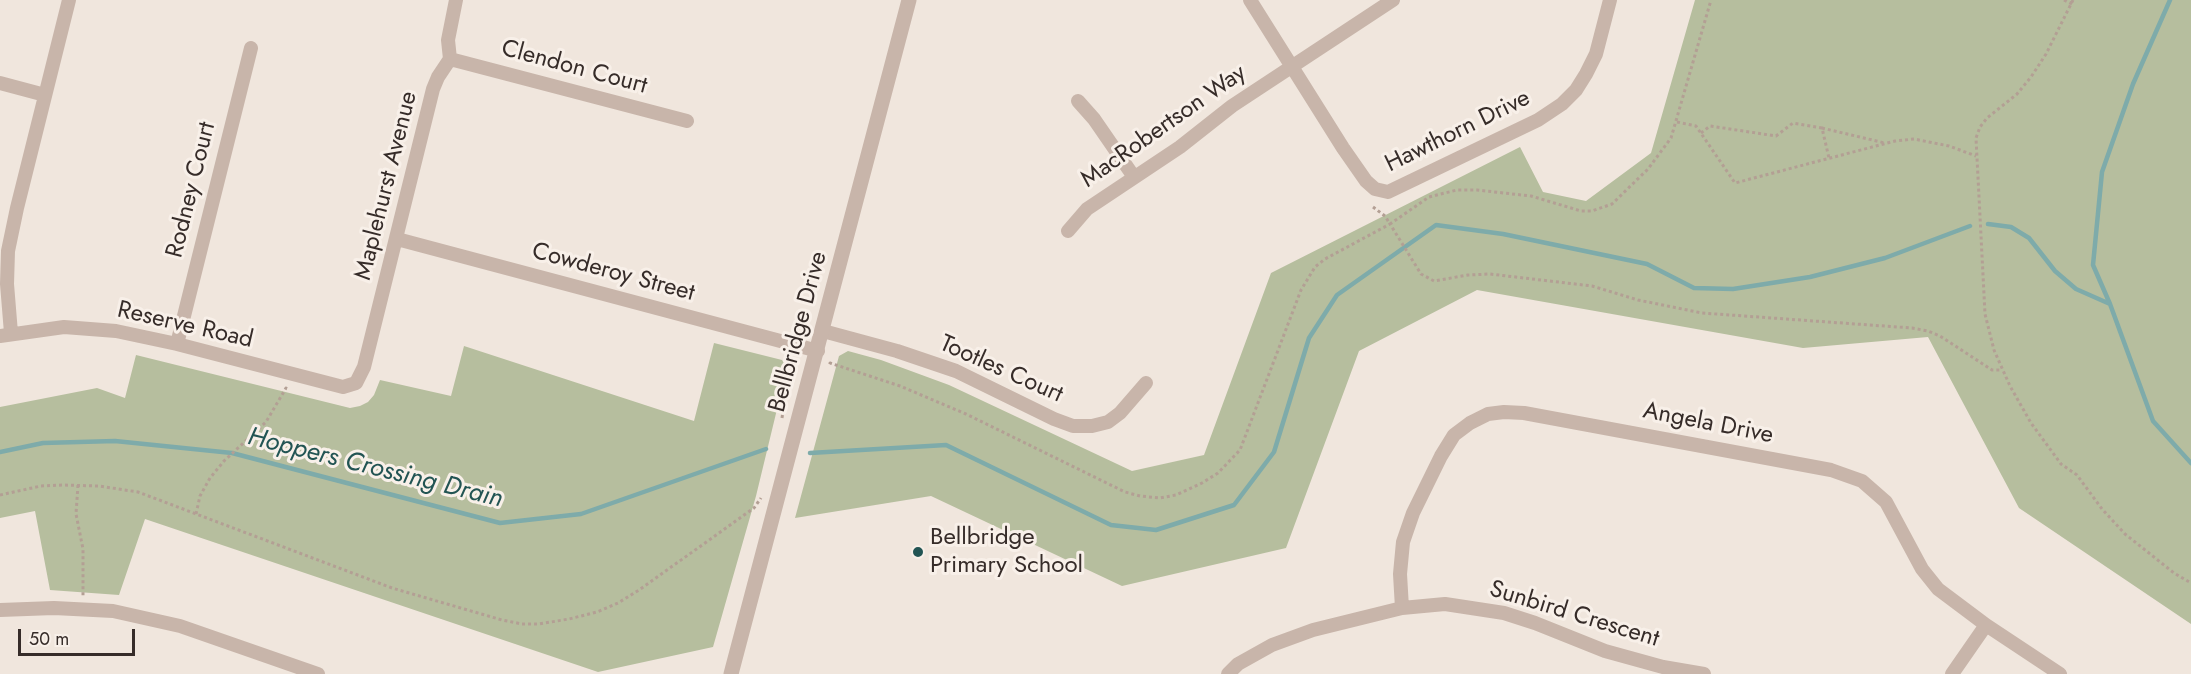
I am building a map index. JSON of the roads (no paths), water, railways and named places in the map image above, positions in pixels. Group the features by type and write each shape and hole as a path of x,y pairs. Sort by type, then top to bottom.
{"street":[{"path":"6,335 8,251 69,0"},
{"name":"Maplehurst Avenue","path":"356,383 364,367 433,89 450,59 448,40 456,0"},
{"name":"Bellbridge Drive","path":"731,674 909,0"},
{"name":"Hawthorn Drive","path":"1251,0 1342,148 1366,182 1375,189 1388,192 1538,120 1562,104 1581,82 1596,54 1610,0"},
{"name":"MacRobertson Way","path":"1068,231 1087,209 1180,147 1232,106 1393,0"},
{"name":"Rodney Court","path":"177,344 251,48"},
{"name":"Clendon Court","path":"450,59 687,121"},
{"path":"0,83 45,95"},
{"path":"1078,101 1094,119 1134,177"},
{"name":"Cowderoy Street","path":"397,239 818,351"},
{"name":"Reserve Road","path":"6,335 64,327 116,331 177,344 343,387 351,387 356,383"},
{"name":"Tootles Court","path":"823,331 897,351 956,371 1073,426 1092,426 1108,422 1120,413 1146,383"},
{"name":"Angela Drive","path":"1402,608 1400,573 1403,542 1413,513 1454,435 1470,423 1488,414 1524,413 1820,468 1862,481 1886,502 1923,569 1938,589 1986,625 2060,674"},
{"name":"Sunbird Crescent","path":"1228,674 1238,664 1272,645 1313,630 1402,608 1445,604 1504,613 1662,670 1704,674"},
{"path":"0,610 83,608 113,611 180,626 318,674"},
{"path":"1952,674 1986,625"}],"waterway":[{"path":"2170,0 2133,84 2102,172 2093,265 2110,304 2153,421 2191,463"},
{"name":"Hoppers Crossing Drain","path":"1988,224 2011,227 2029,238 2055,271 2076,289 2110,304"},
{"name":"Hoppers Crossing Drain","path":"810,453 946,445 1111,525 1156,530 1234,505 1274,452 1309,338 1337,295 1436,225 1503,234 1647,264 1694,288 1733,289 1810,277 1885,258 1970,226"},
{"name":"Hoppers Crossing Drain","path":"0,452 43,443 115,441 232,453 500,523 581,514 766,449"}],"place":[{"name":"Bellbridge Primary School","path":"918,552"}]}
